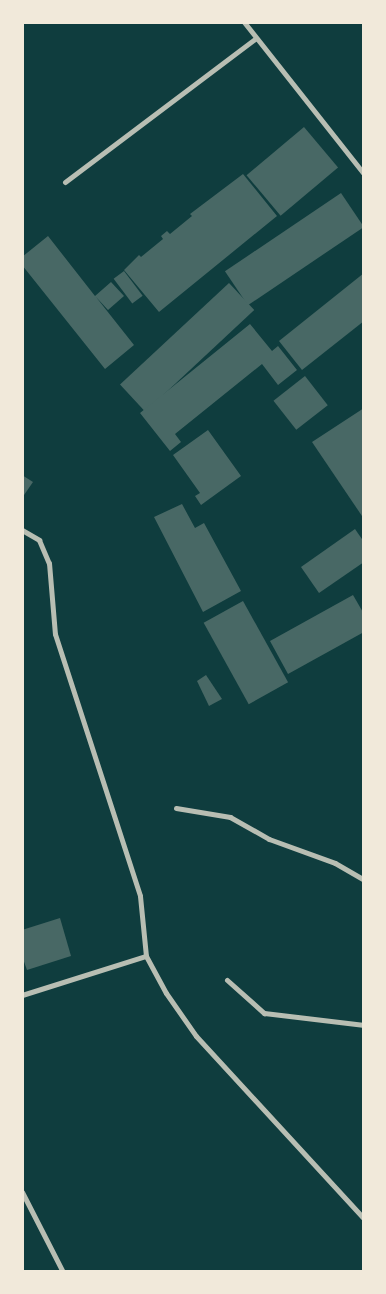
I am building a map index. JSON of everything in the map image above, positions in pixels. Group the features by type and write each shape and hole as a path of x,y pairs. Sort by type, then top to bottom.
{"street":[{"path":"244,22 364,174"},
{"path":"65,182 256,38"},
{"path":"22,530 39,540 47,556 55,634 140,896 146,956 196,1036 364,1219"},
{"path":"176,808 230,816 269,839 335,863 364,880"},
{"path":"22,996 146,956"},
{"path":"228,980 264,1013 364,1025"},
{"path":"22,1192 63,1272"}],"building":[{"path":"304,127 338,168 281,216 247,175"},
{"path":"243,174 277,216 159,312 124,270 139,255 141,257 163,239 161,236 167,231 170,234 192,216 190,214"},
{"path":"341,193 364,227 248,305 225,271"},
{"path":"48,236 95,296 111,282 124,296 108,310 96,297 134,345 105,369 22,265 22,257"},
{"path":"124,271 143,296 132,304 114,279"},
{"path":"364,273 364,321 302,370 279,341"},
{"path":"229,283 254,310 145,412 120,385"},
{"path":"250,324 272,351 278,346 297,370 278,385 262,364 175,434 181,442 170,451 140,413"},
{"path":"305,376 328,405 296,430 273,401"},
{"path":"364,408 364,519 312,442"},
{"path":"208,430 241,476 201,505 195,496 200,493 173,455"},
{"path":"22,475 33,482 22,498"},
{"path":"182,504 195,528 204,523 241,591 203,612 154,517"},
{"path":"355,529 364,542 364,562 319,593 301,567"},
{"path":"353,595 364,614 364,632 288,674 270,641"},
{"path":"243,601 288,682 249,704 204,623"},
{"path":"206,675 222,699 209,706 197,681"},
{"path":"60,918 71,956 27,970 22,956 22,930"}]}
